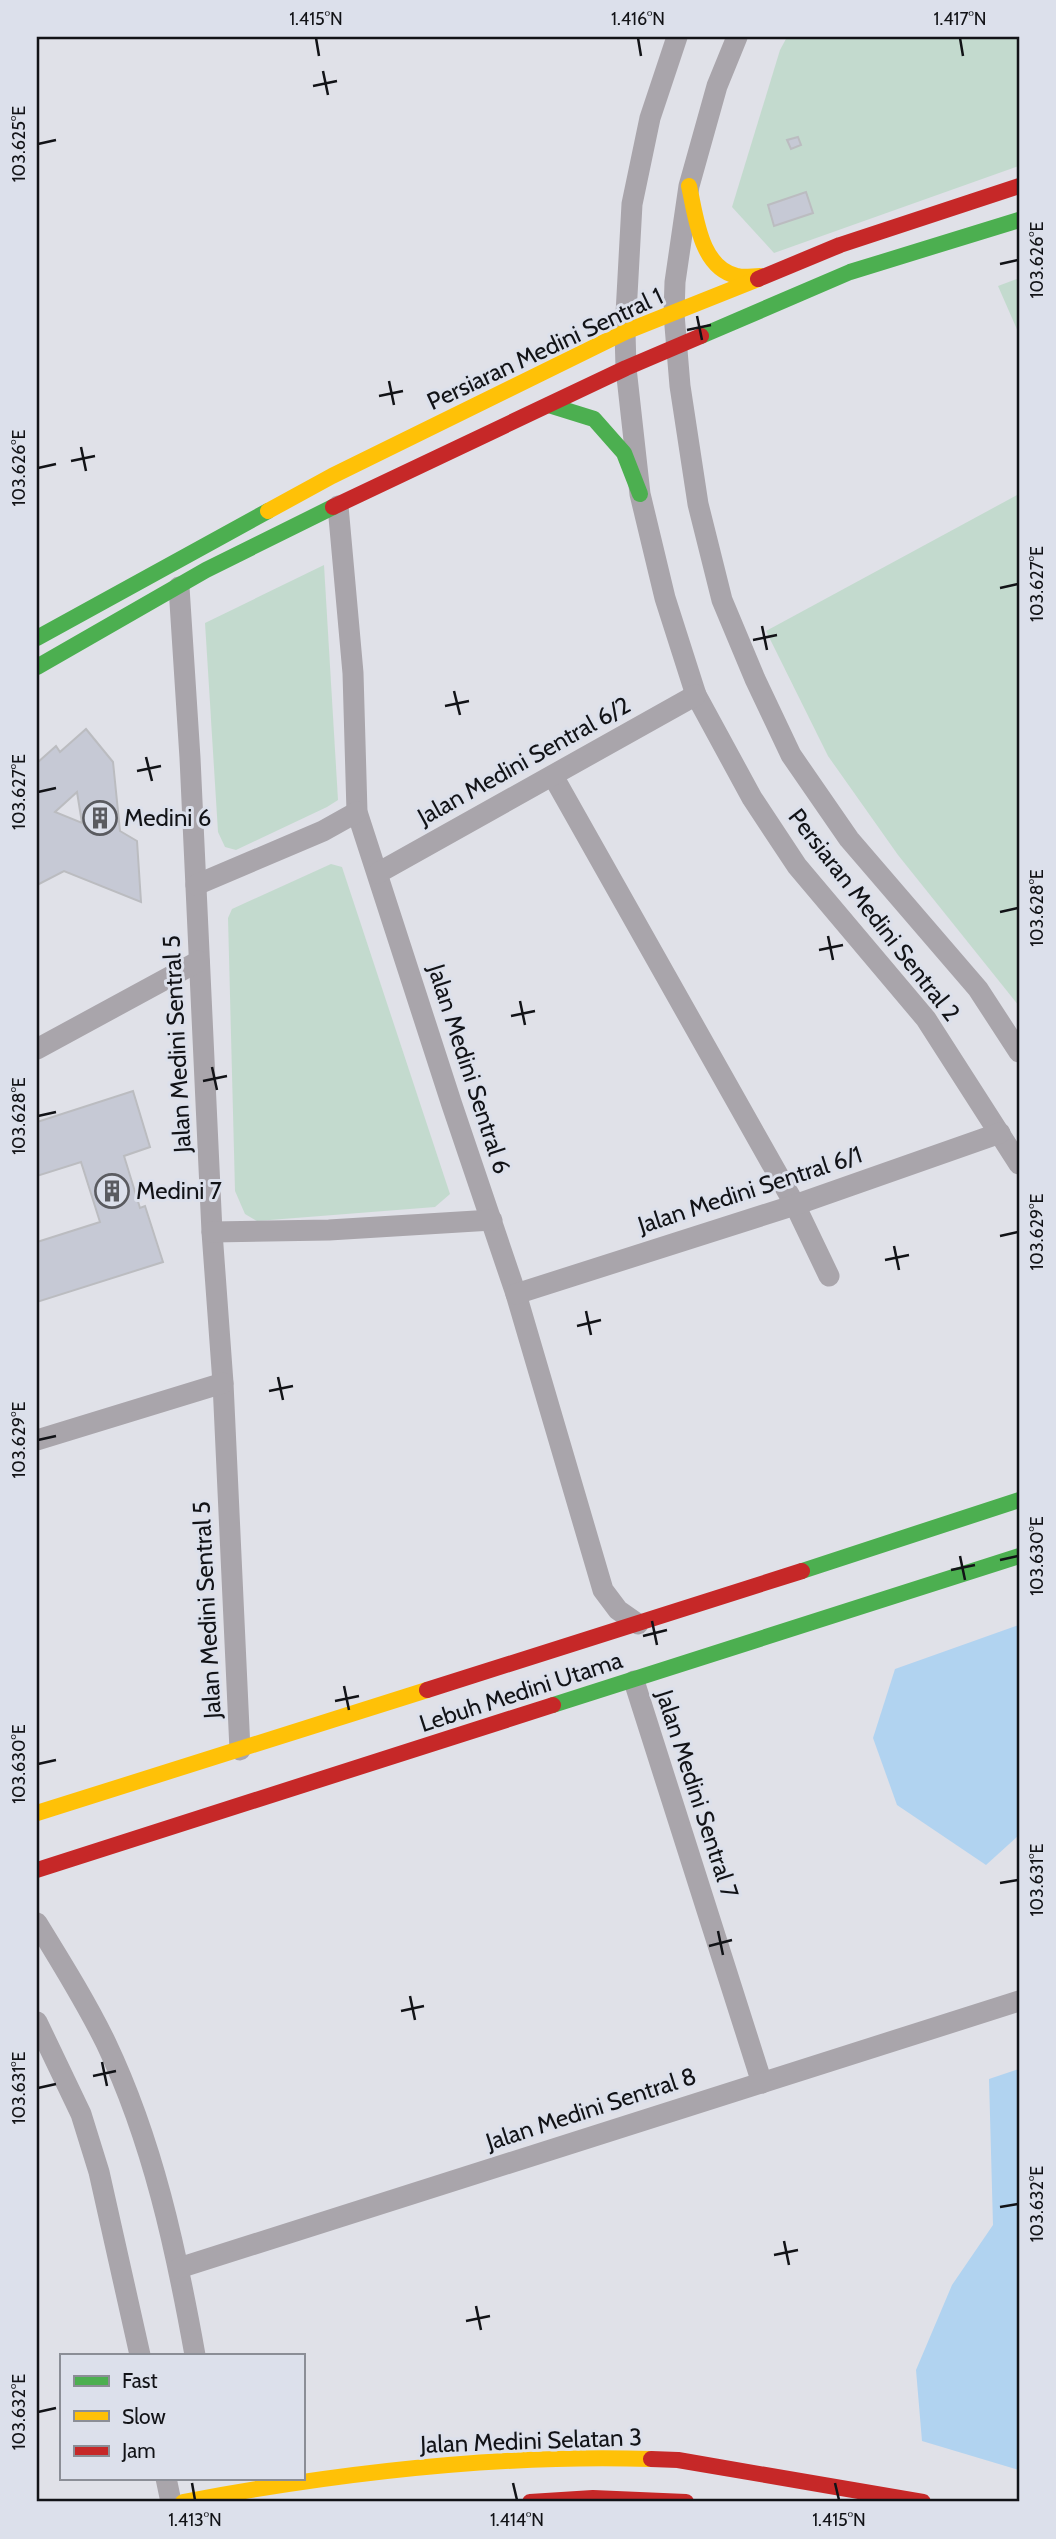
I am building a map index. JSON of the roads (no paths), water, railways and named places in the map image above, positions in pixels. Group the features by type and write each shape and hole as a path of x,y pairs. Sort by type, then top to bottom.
{"street":[{"name":"Persiaran Medini Sentral 2","path":"677,37 650,118 632,204 625,332 626,368 640,494 665,598 696,695 752,798 797,866 926,1019 1019,1164"},
{"name":"Persiaran Medini Sentral 2","path":"737,37 717,86 689,186 675,282 674,314 676,347 698,504 722,600 754,679 791,755 849,839 978,989 1019,1052"},
{"path":"689,186 705,247 715,262 736,276 760,276"},
{"name":"Persiaran Medini Sentral 1","path":"37,638 332,476 625,332 840,244 1019,186"},
{"path":"37,667 260,543 626,368 850,272 1019,220"},
{"path":"549,405 594,419 624,453 640,494"},
{"name":"Jalan Medini Sentral 6","path":"338,506 353,673 357,812 516,1294 603,1590 618,1610 638,1623"},
{"name":"Jalan Medini Sentral 5","path":"179,587 212,1232 223,1383 240,1750"},
{"name":"Jalan Medini Sentral 6/2","path":"378,873 696,695"},
{"path":"553,776 794,1205 830,1276"},
{"path":"195,885 323,831 357,812"},
{"path":"37,1049 199,961"},
{"name":"Jalan Medini Sentral 6/1","path":"516,1294 794,1205 1000,1133"},
{"path":"212,1232 330,1230 492,1220"},
{"path":"37,1440 223,1383"},
{"name":"Lebuh Medini Utama","path":"37,1812 240,1750 1019,1500"},
{"name":"Lebuh Medini Utama","path":"37,1870 1019,1556"},
{"name":"Jalan Medini Sentral 7","path":"634,1681 762,2083"},
{"path":"37,1923 106,2043 136,2115 154,2168 179,2268 195,2354"},
{"name":"Jalan Medini Sentral 8","path":"179,2268 1019,2001"},
{"path":"37,2022 81,2114 99,2172 140,2354"},
{"name":"Jalan Medini Selatan 3","path":"183,2502 221,2492 358,2474 435,2466 588,2457 678,2460 923,2502"},
{"path":"166,2480 171,2502"},
{"path":"530,2502 593,2498 686,2502"}],"water":[{"path":"1019,1625 1019,1835 986,1865 897,1805 873,1738 895,1669"},
{"path":"1019,2069 1019,2470 922,2441 916,2370 952,2285 993,2225 989,2079"}],"place":[{"name":"Medini 6","path":"100,818"},
{"name":"Medini 7","path":"112,1191"}]}
